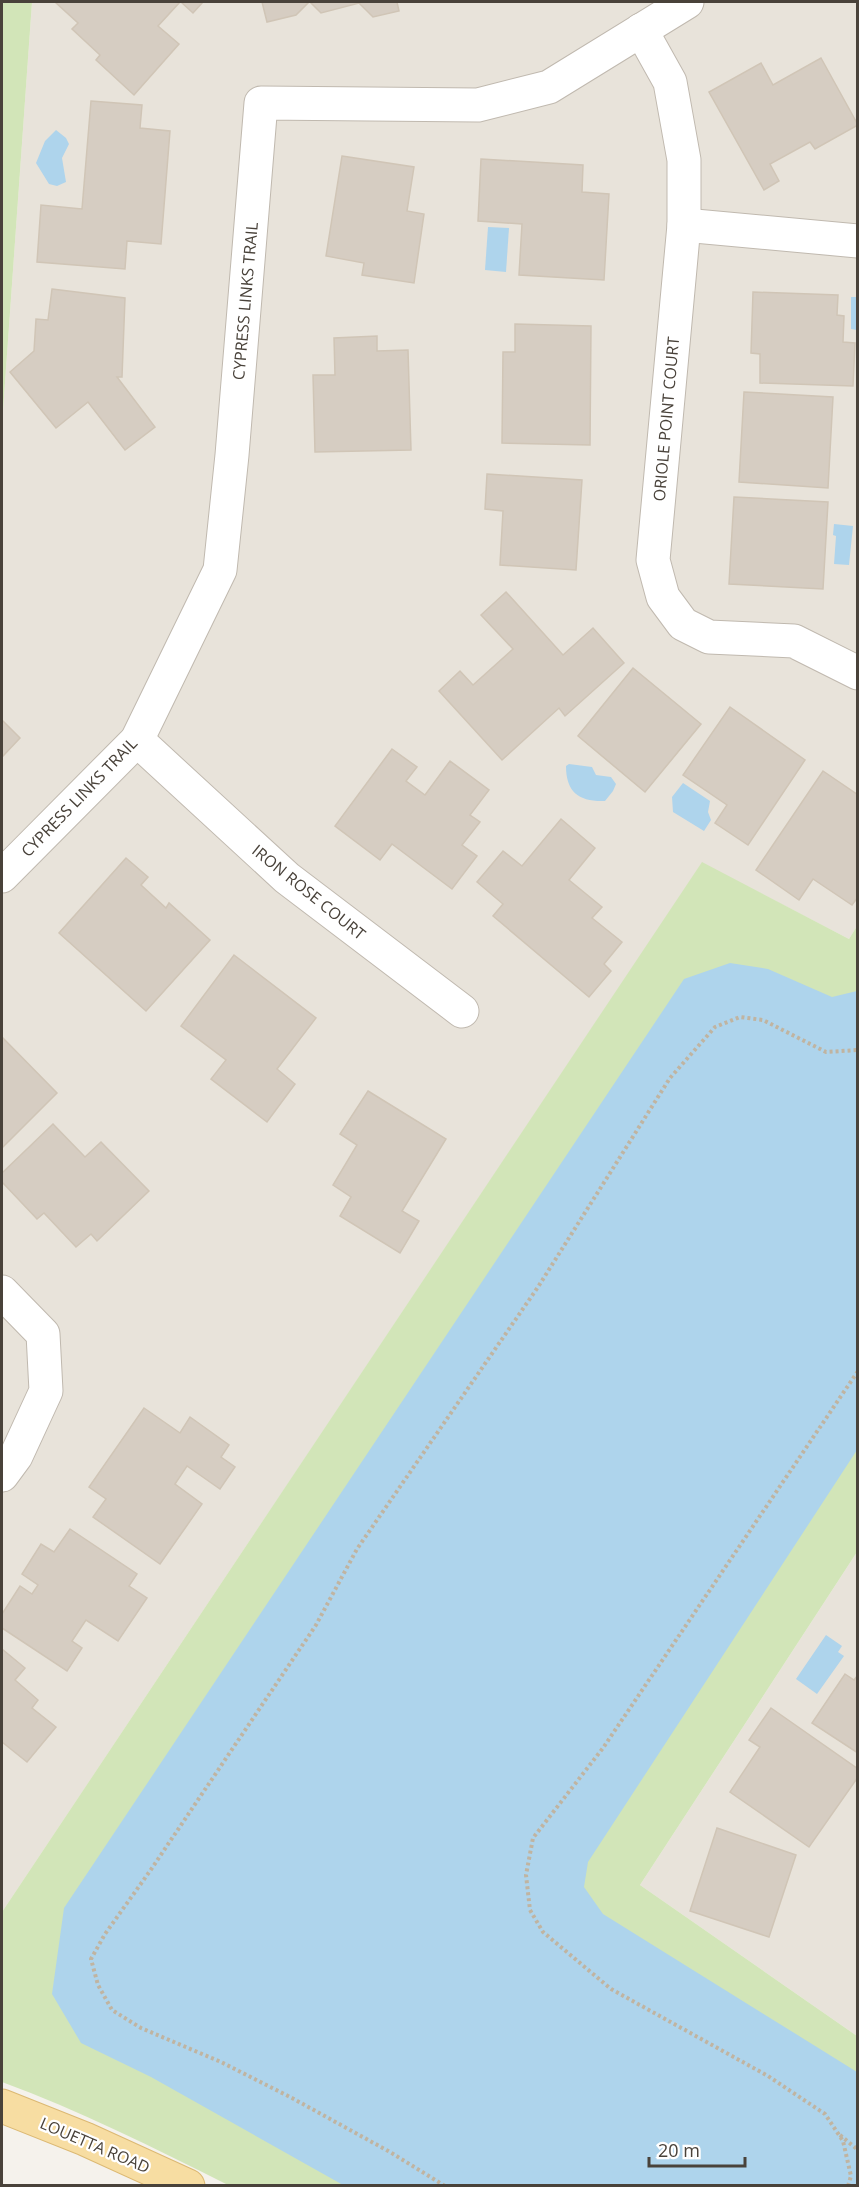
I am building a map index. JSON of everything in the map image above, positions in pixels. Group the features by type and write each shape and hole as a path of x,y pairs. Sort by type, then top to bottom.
{"main road":[{"name":"LOUETTA ROAD","path":"2,2106 86,2139 188,2186"}],"street":[{"name":"CYPRESS LINKS TRAIL","path":"2,876 137,740 220,570 233,444 261,103 478,105 549,87 687,2"},
{"name":"ORIOLE POINT COURT","path":"641,30 670,82 684,160 684,225 653,560 663,597 682,624 709,637 795,641 858,673"},
{"path":"684,225 858,241"},
{"name":"IRON ROSE COURT","path":"137,740 287,878 462,1011"},
{"path":"2,1292 43,1334 46,1391 16,1456 2,1475"}],"path":[{"path":"445,2186 390,2152 292,2098 221,2062 141,2028 112,2010 98,1985 91,1959 105,1934 316,1626 357,1549 538,1287 670,1078 715,1027 740,1017 763,1020 826,1052 858,1050"},
{"path":"848,2186 851,2176 843,2141 825,2114 768,2076 611,1989 543,1932 530,1910 526,1875 533,1838 603,1748 858,1371"},
{"path":"837,2132 858,2150"}],"shaded area":[{"path":"32,2 857,2 857,926 849,939 702,863 2,1912 2,425"},
{"path":"857,1552 857,2036 640,1885"}],"green space":[{"path":"2,2 32,2 2,425"},
{"path":"702,862 849,939 857,926 857,1552 640,1885 857,2036 857,2185 228,2185 88,2117 2,2082 2,1912"}],"water":[{"path":"56,130 66,138 69,144 62,158 66,182 57,186 49,184 36,163 45,141"},
{"path":"488,227 509,228 506,272 485,270"},
{"path":"851,297 857,297 857,330 851,329"},
{"path":"834,524 853,526 849,565 834,564 836,536 833,535"},
{"path":"569,764 592,767 596,775 611,777 616,784 605,801 588,800 576,794 567,775 566,766"},
{"path":"683,783 710,801 708,812 711,820 704,831 673,812 672,797"},
{"path":"730,963 768,969 832,997 857,991 857,1450 588,1862 584,1887 603,1914 857,2072 857,2185 343,2185 151,2077 81,2043 52,1994 64,1908 684,979"},
{"path":"826,1635 842,1646 838,1652 844,1656 817,1694 796,1679"}],"building":[{"path":"55,2 180,2 158,26 179,44 134,95 96,60 100,55 72,29 78,23"},
{"path":"181,2 203,2 193,13"},
{"path":"262,2 309,2 296,15 267,22"},
{"path":"310,2 397,2 399,11 373,17 359,3 321,13"},
{"path":"821,58 858,125 815,149 810,142 770,164 779,181 764,190 709,92 761,63 773,85"},
{"path":"91,101 142,105 140,128 170,131 161,244 127,241 125,269 37,262 41,205 82,209"},
{"path":"342,156 414,167 407,211 424,214 414,283 362,275 364,263 326,256"},
{"path":"481,159 583,165 582,192 609,194 604,280 519,275 522,224 478,221"},
{"path":"52,289 125,298 122,377 117,377 155,427 125,450 88,402 56,428 10,372 34,351 36,319 48,320"},
{"path":"753,292 838,295 837,315 844,316 843,342 855,343 853,386 760,383 760,354 751,353"},
{"path":"515,324 591,326 590,445 502,443 503,352 515,352"},
{"path":"377,336 377,351 408,350 411,450 315,452 313,375 335,375 334,338"},
{"path":"744,392 833,397 828,488 739,482"},
{"path":"487,474 582,480 576,570 500,565 503,511 485,509"},
{"path":"734,497 828,502 823,589 729,584"},
{"path":"506,592 563,655 593,628 624,663 565,716 559,708 502,760 439,691 460,671 473,685 513,649 481,615"},
{"path":"633,668 701,724 645,792 578,736"},
{"path":"730,707 805,760 748,845 715,823 727,805 683,775"},
{"path":"2,720 20,738 2,757"},
{"path":"392,749 417,767 406,781 425,795 450,761 489,790 470,815 480,822 462,845 477,856 452,889 392,844 380,860 335,826"},
{"path":"823,771 858,795 858,897 852,905 813,879 799,900 756,870"},
{"path":"561,819 595,848 569,880 602,907 592,918 622,942 604,964 611,971 589,997 493,916 503,904 477,882 503,851 522,866"},
{"path":"126,858 148,877 141,885 166,908 169,903 210,940 146,1011 59,933"},
{"path":"234,955 316,1018 277,1069 295,1084 267,1122 211,1079 226,1060 181,1026"},
{"path":"2,1037 57,1093 2,1148"},
{"path":"368,1091 446,1139 402,1211 419,1221 400,1253 340,1216 351,1197 333,1185 357,1145 340,1134"},
{"path":"53,1124 85,1157 101,1142 149,1191 97,1241 91,1234 76,1247 44,1213 37,1219 2,1182 2,1173"},
{"path":"144,1408 180,1433 190,1417 229,1445 221,1457 235,1467 220,1489 187,1466 175,1484 202,1504 160,1564 93,1517 106,1499 89,1487"},
{"path":"70,1529 137,1574 129,1586 147,1598 118,1641 86,1620 72,1641 82,1648 67,1671 2,1628 2,1614 20,1586 32,1594 38,1585 22,1574 41,1544 54,1552"},
{"path":"2,1649 25,1668 15,1680 38,1700 32,1708 56,1727 27,1762 2,1742"},
{"path":"845,1674 854,1680 858,1675 858,1753 812,1723"},
{"path":"771,1708 858,1769 858,1777 809,1847 730,1792 760,1747 749,1740"},
{"path":"717,1828 796,1855 769,1937 690,1911"}]}
